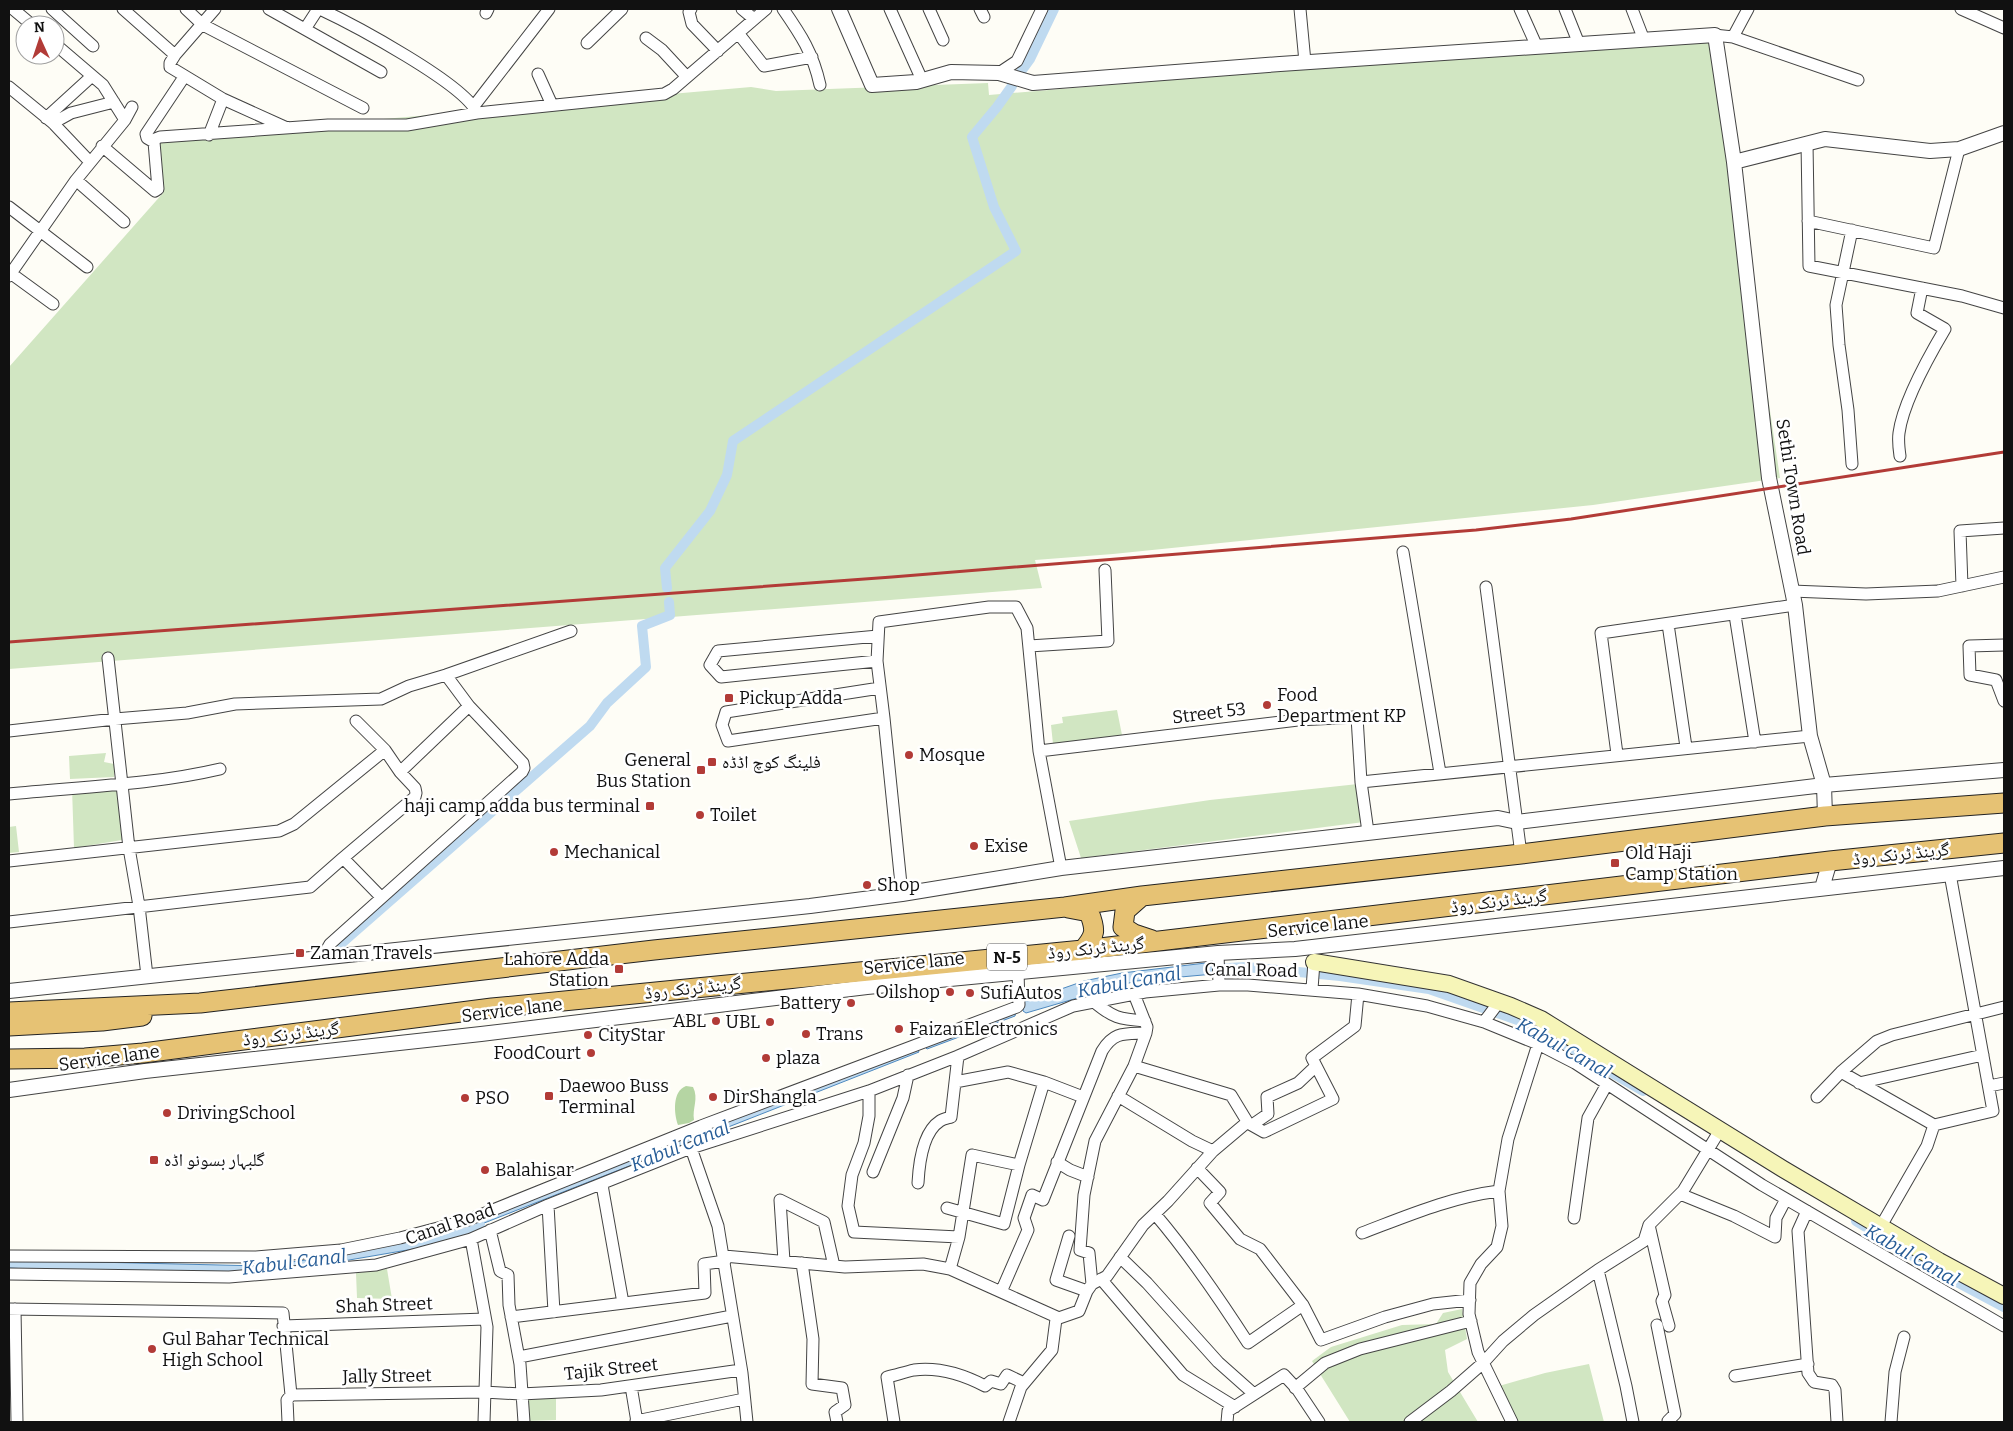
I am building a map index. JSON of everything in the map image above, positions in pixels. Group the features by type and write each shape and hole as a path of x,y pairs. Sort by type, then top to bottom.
{"highway":[{"path":"9,1012 200,1003 664,949 1065,907 1142,896 1521,854 1825,816 2004,803"},
{"name":"گرینڈ ٹرنک روڈ","path":"9,1059 85,1058 144,1062 492,1008 1083,950 1830,861 2004,843"},
{"path":"1142,896 1125,911 1123,927 1134,934 1156,942"},
{"path":"1065,907 1089,912 1094,931 1093,938 1083,950"},
{"path":"9,1026 136,1018 200,1003"},
{"path":"9,1069 85,1058"}],"main road":[{"path":"1313,965 1449,984 1545,1024 1939,1261 2004,1296"}],"street":[{"path":"52,9 93,46"},
{"path":"123,9 175,55"},
{"path":"186,9 203,25 363,108"},
{"path":"215,9 175,55 170,66 184,77 223,99 288,129"},
{"path":"269,9 381,72"},
{"path":"305,29 319,9 348,22 415,61 466,97 476,109"},
{"path":"476,109 549,9"},
{"path":"587,43 622,9"},
{"path":"692,9 689,12 692,24 718,51"},
{"path":"742,9 754,19"},
{"path":"102,146 155,191 158,189 154,142 155,139 160,137 328,125 407,125 476,109 552,105 664,94 687,77 766,9"},
{"path":"783,9 815,62 820,85"},
{"path":"839,9 872,85 922,80 951,72 999,73 1034,82 1714,35 1733,37 1858,80"},
{"path":"890,9 922,80"},
{"path":"929,9 942,40"},
{"path":"999,73 1017,61 1042,9"},
{"path":"1300,9 1305,62"},
{"path":"1520,9 1537,47"},
{"path":"1565,9 1579,44"},
{"path":"1632,9 1644,40"},
{"path":"1733,37 1748,9"},
{"path":"1961,9 2004,28"},
{"path":"738,34 764,66 812,57"},
{"name":"Sethi Town Road","path":"1714,35 1734,162 1769,478 1793,598 1810,736 1824,785 1825,816"},
{"path":"646,38 662,50 687,77"},
{"path":"65,53 103,85 125,120"},
{"path":"538,74 552,105"},
{"path":"49,120 92,76"},
{"path":"154,142 147,138 146,134 184,77"},
{"path":"9,87 49,120 90,162"},
{"path":"209,135 223,99"},
{"path":"49,120 114,102"},
{"path":"53,304 9,274 76,180 125,120 132,107"},
{"path":"1734,162 1825,139 1930,151 1959,149 2004,133"},
{"path":"1807,144 1809,266 1962,296 2004,308"},
{"path":"1808,221 1934,248 1959,149"},
{"path":"76,180 124,222"},
{"path":"9,207 87,267"},
{"path":"1852,230 1836,306 1852,464"},
{"path":"1900,456 1899,432 1910,399 1928,358 1945,330 1917,313 1922,288"},
{"path":"1962,586 1960,531 2004,528"},
{"path":"1403,552 1440,774"},
{"path":"1029,646 1108,641 1105,570"},
{"path":"1617,754 1601,633 1736,615 1793,598 1938,591 2004,577"},
{"path":"1486,586 1521,854"},
{"path":"902,894 884,718 876,661 879,622 989,607 1016,607 1027,628 1039,751 1061,868"},
{"path":"1736,615 1755,742"},
{"path":"1668,624 1686,747"},
{"path":"9,731 188,713 235,704 381,698 409,686 571,631"},
{"path":"876,661 721,677 710,665 718,651 878,636"},
{"path":"2004,645 1968,646 1970,675 1996,680 2004,701"},
{"path":"108,658 128,848 139,906 147,976"},
{"path":"326,958 326,951 330,944 522,772 524,768 523,763 470,706 446,675"},
{"path":"880,688 726,712 722,725 728,741 884,718"},
{"path":"400,772 470,706"},
{"name":"Street 53","path":"1039,751 1289,721 1356,717 1361,782 1368,832"},
{"path":"9,922 310,887 415,797 415,788 400,772 385,750 356,720"},
{"path":"1361,782 1617,754 1810,736"},
{"path":"9,861 279,831 294,824 385,750"},
{"path":"9,794 122,783 220,769"},
{"path":"9,991 639,926 902,894 1061,868 1368,832 1498,818 1518,822 1824,785 2004,770"},
{"path":"343,858 381,897"},
{"path":"1822,888 1830,861"},
{"name":"Service lane","path":"9,1090 144,1062 495,1032 867,987 1018,971 1295,949 2004,868"},
{"path":"1841,1072 1934,1124 1993,1111 1974,1015 1950,874"},
{"path":"1295,949 1313,965 1312,986"},
{"path":"1218,956 1219,983"},
{"path":"1018,971 1021,1024"},
{"name":"Canal Road","path":"9,1274 229,1277 321,1271 376,1265 470,1239 548,1205 691,1148 869,1091 958,1056 1021,1024 1072,1006 1134,994 1219,983 1312,986 1428,1006 1485,1021 1538,1043 1575,1063 1786,1199 2004,1326"},
{"path":"1093,1285 1089,1253 1080,1250 1084,1195 1095,1142 1134,1066 1146,1027 1134,994"},
{"path":"1134,1066 1231,1096 1250,1124 1264,1132 1333,1099 1312,1058 1355,1026 1358,994"},
{"path":"1093,1001 1110,1015 1146,1027"},
{"path":"1485,1021 1497,1004"},
{"path":"9,1256 256,1257 341,1250 400,1238 468,1220 701,1126 1019,1005"},
{"path":"1816,1097 1841,1072 1877,1041 1892,1035 2004,1006"},
{"path":"492,1008 495,1032"},
{"path":"1512,1422 1478,1352 1471,1321 1470,1283 1481,1264 1497,1247 1502,1226 1499,1191 1508,1139 1545,1024"},
{"path":"1002,1292 1028,1230 1024,1218 1032,1195 1043,1200 1108,1041 1146,1027"},
{"path":"1859,1083 1983,1055"},
{"path":"918,1182 919,1162 928,1137 939,1121 951,1117 958,1056"},
{"path":"1009,1422 1011,1411 1024,1383 1052,1350 1056,1319 1079,1311 1093,1285 1107,1276 1143,1225 1212,1151 1250,1124 1268,1114 1267,1097 1298,1083 1316,1066"},
{"path":"955,1082 1008,1072 1044,1082 1084,1097"},
{"path":"873,1172 903,1098 908,1075"},
{"path":"947,1208 1004,1224 1019,1165 1044,1082"},
{"path":"1989,1086 2004,1083"},
{"path":"1574,1218 1588,1118 1606,1084"},
{"path":"869,1091 869,1116 864,1143 852,1175 848,1206 854,1232 960,1236"},
{"path":"1118,1096 1212,1151"},
{"path":"1881,1226 1927,1146 1934,1124"},
{"path":"1410,1422 1451,1391 1483,1363 1503,1341 1534,1315 1598,1270 1644,1241 1649,1226 1680,1194 1720,1131"},
{"path":"691,1148 718,1226 741,1370 747,1422"},
{"path":"950,1269 960,1236 972,1155 1019,1165"},
{"path":"1057,1162 1070,1170 1088,1177"},
{"path":"1198,1168 1220,1192 1210,1203 1240,1239 1260,1249 1303,1305 1320,1340 1385,1316 1433,1304 1470,1300"},
{"path":"602,1185 623,1303"},
{"path":"1362,1233 1472,1195 1499,1191"},
{"path":"1680,1194 1734,1216 1774,1237 1776,1218 1786,1199"},
{"path":"784,1261 780,1200 824,1222 834,1266"},
{"path":"548,1205 554,1312"},
{"path":"1807,1211 1798,1231 1808,1373 1814,1382 1832,1385 1835,1390 1837,1422"},
{"path":"1154,1214 1183,1247 1248,1343 1303,1305"},
{"path":"1649,1226 1665,1295 1662,1301 1663,1326 1675,1414 1665,1422"},
{"path":"490,1230 500,1272 508,1275 509,1305 519,1356 524,1422"},
{"path":"1069,1236 1056,1280 1093,1285 1183,1375 1235,1407"},
{"path":"470,1239 487,1326 484,1422"},
{"path":"1120,1257 1147,1283 1218,1362 1254,1394"},
{"path":"511,1317 705,1293 704,1264 724,1259 784,1261 834,1266 923,1264 950,1269 1059,1318"},
{"path":"802,1263 813,1339 812,1384 842,1388 845,1406 835,1412 837,1422"},
{"path":"1598,1270 1633,1422"},
{"path":"17,1422 12,1309 283,1312 291,1396 287,1400 288,1422"},
{"path":"519,1356 732,1316"},
{"name":"Shah Street","path":"283,1326 485,1319"},
{"path":"1296,1388 1325,1363 1360,1349 1471,1321"},
{"path":"1891,1422 1895,1372 1904,1336"},
{"path":"1735,1376 1808,1364"},
{"name":"Tajik Street","path":"484,1392 521,1394 601,1390 741,1370"},
{"path":"894,1422 887,1377 913,1370 936,1370 972,1379 986,1386 991,1381 1001,1384 1007,1375 1024,1383"},
{"path":"1227,1422 1228,1411 1284,1375 1296,1388 1319,1422"},
{"path":"630,1386 637,1422 744,1399"},
{"name":"Jally Street","path":"291,1396 484,1392"}],"green space":[{"path":"1714,35 1780,478 1593,505 1113,554 1035,560 1042,588 9,669 9,367 163,193 155,139 751,87 776,91 988,83 989,95"},
{"path":"1117,710 1122,735 1053,744 1051,725 1063,723 1062,717"},
{"path":"106,753 104,762 114,764 114,777 70,779 69,756"},
{"path":"117,784 128,839 74,848 72,788"},
{"path":"1358,784 1364,822 1081,858 1069,821 1210,800"},
{"path":"16,826 19,852 9,853 9,827"},
{"path":"686,1086 693,1087 695,1091 694,1120 678,1125 675,1109 676,1098 681,1089"},
{"path":"387,1269 392,1299 357,1298 356,1273"},
{"path":"1462,1309 1467,1339 1445,1350 1448,1372 1478,1422 1350,1422 1312,1361 1331,1347 1402,1325 1436,1324 1443,1313"},
{"path":"1589,1364 1604,1422 1516,1422 1499,1386 1545,1373"},
{"path":"556,1392 556,1420 524,1421 527,1400"}],"water":[{"path":"1214,962 1214,974 1136,981 1026,1013 1023,1011 1024,1002 1084,981 1122,973"},
{"path":"1017,1007 1015,1016 927,1049 925,1047"},
{"path":"914,1042 919,1052 469,1229 470,1222"},
{"path":"458,1225 461,1228 461,1236 454,1242 285,1271 103,1273 9,1268 9,1260 262,1266 359,1250"}],"waterway":[{"path":"1022,70 1030,59 1054,9"},
{"path":"667,588 665,568 710,511 727,475 733,441 1016,251 994,207 972,137 1012,86"},
{"path":"335,949 590,726 607,703 646,667 642,626 670,615 669,602"},
{"name":"Kabul Canal","path":"1211,969 1246,967 1340,976 1429,989 1526,1023 1643,1091"},
{"name":"Kabul Canal","path":"1856,1221 1940,1273 2004,1307"},
{"name":"Kabul Canal","path":"449,1237 480,1225"}],"railway":[{"path":"9,642 892,577 1476,530 1571,519 2004,452"}],"place":[{"name":"Pickup Adda","path":"729,698"},
{"name":"Food Department KP","path":"1267,705"},
{"name":"Mosque","path":"909,755"},
{"name":"فلینگ کوچ اڈڈہ","path":"712,762"},
{"name":"General Bus Station","path":"701,770"},
{"name":"haji camp adda bus terminal","path":"650,806"},
{"name":"Toilet","path":"700,815"},
{"name":"Exise","path":"974,846"},
{"name":"Mechanical","path":"554,852"},
{"name":"Old Haji Camp Station","path":"1615,863"},
{"name":"Shop","path":"867,885"},
{"name":"Zaman Travels","path":"300,953"},
{"name":"Lahore Adda Station","path":"619,969"},
{"name":"Oilshop","path":"950,992"},
{"name":"SufiAutos","path":"970,993"},
{"name":"Battery","path":"851,1003"},
{"name":"ABL","path":"716,1021"},
{"name":"UBL","path":"770,1022"},
{"name":"FaizanElectronics","path":"899,1029"},
{"name":"Trans","path":"806,1034"},
{"name":"CityStar","path":"588,1035"},
{"name":"FoodCourt","path":"591,1053"},
{"name":"plaza","path":"766,1058"},
{"name":"Daewoo Buss Terminal","path":"549,1096"},
{"name":"DirShangla","path":"713,1097"},
{"name":"PSO","path":"465,1098"},
{"name":"DrivingSchool","path":"167,1113"},
{"name":"گلبہار بسونو اڈہ","path":"154,1160"},
{"name":"Balahisar","path":"485,1170"},
{"name":"Gul Bahar Technical High School","path":"152,1349"}]}
